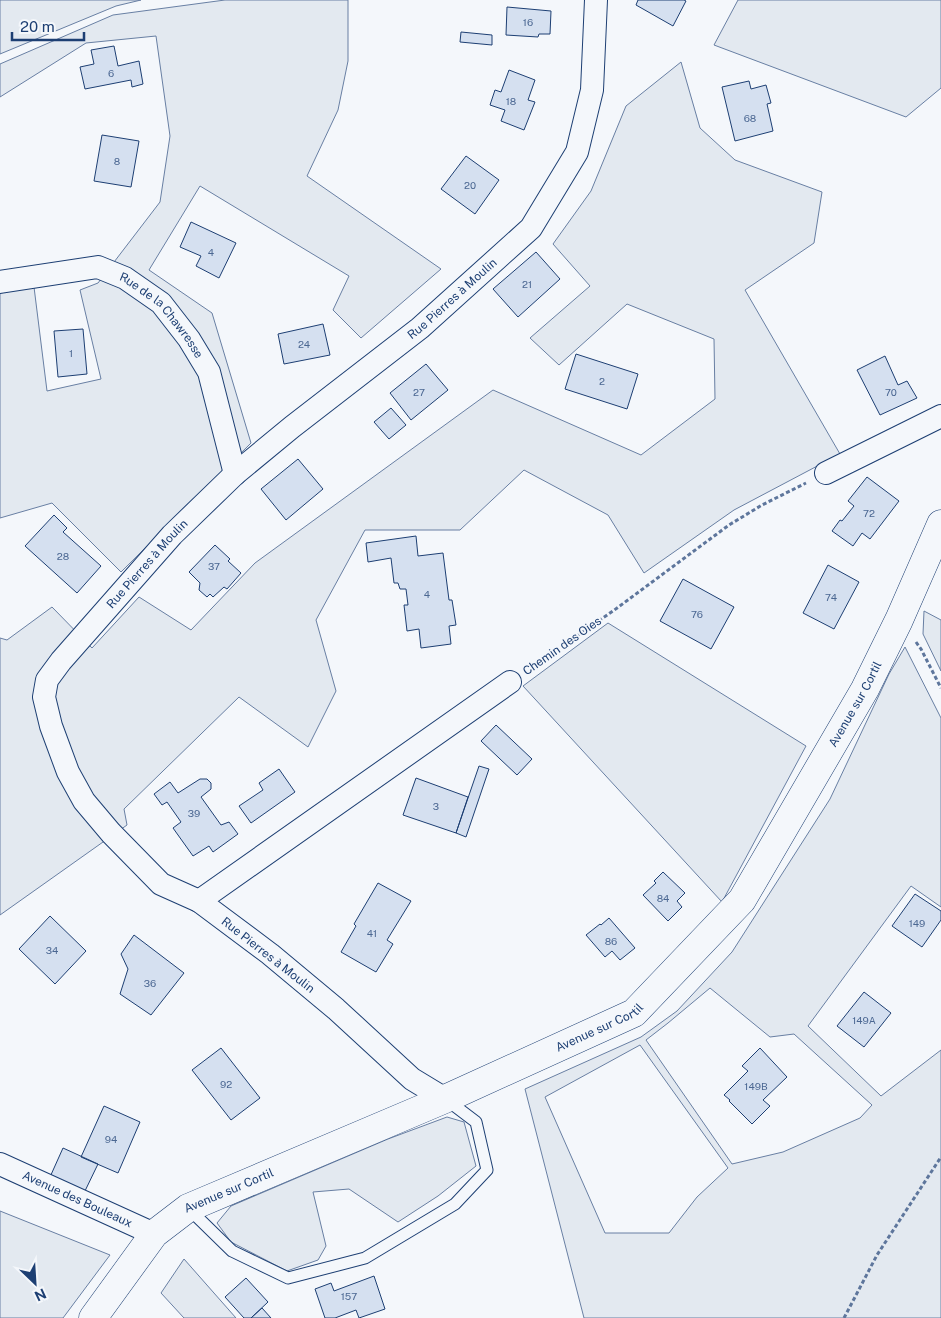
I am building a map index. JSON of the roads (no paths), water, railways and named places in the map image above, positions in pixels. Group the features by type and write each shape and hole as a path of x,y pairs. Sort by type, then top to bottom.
{"main road":[{"name":"Avenue sur Cortil","path":"93,1318 154,1234 188,1208 445,1099 634,1013 742,900 865,689 899,620 941,524"}],"street":[{"name":"Rue Pierres à Moulin","path":"445,1099 412,1079 336,1009 270,954 198,900 161,884 111,833 84,801 68,772 51,726 44,697 47,680 61,661 172,536 235,474 292,427 420,328 531,228 577,152 592,90 596,0"},
{"name":"Rue de la Chawresse","path":"0,282 98,267 125,278 161,303 189,339 209,372 235,474"},
{"path":"826,474 941,416"},
{"name":"Chemin des Oies","path":"198,900 510,682"},
{"name":"Avenue des Bouleaux","path":"0,1164 154,1234"}],"lane":[{"path":"188,1208 232,1251 288,1278 365,1258 455,1204 487,1170 476,1122 445,1099"}]}
